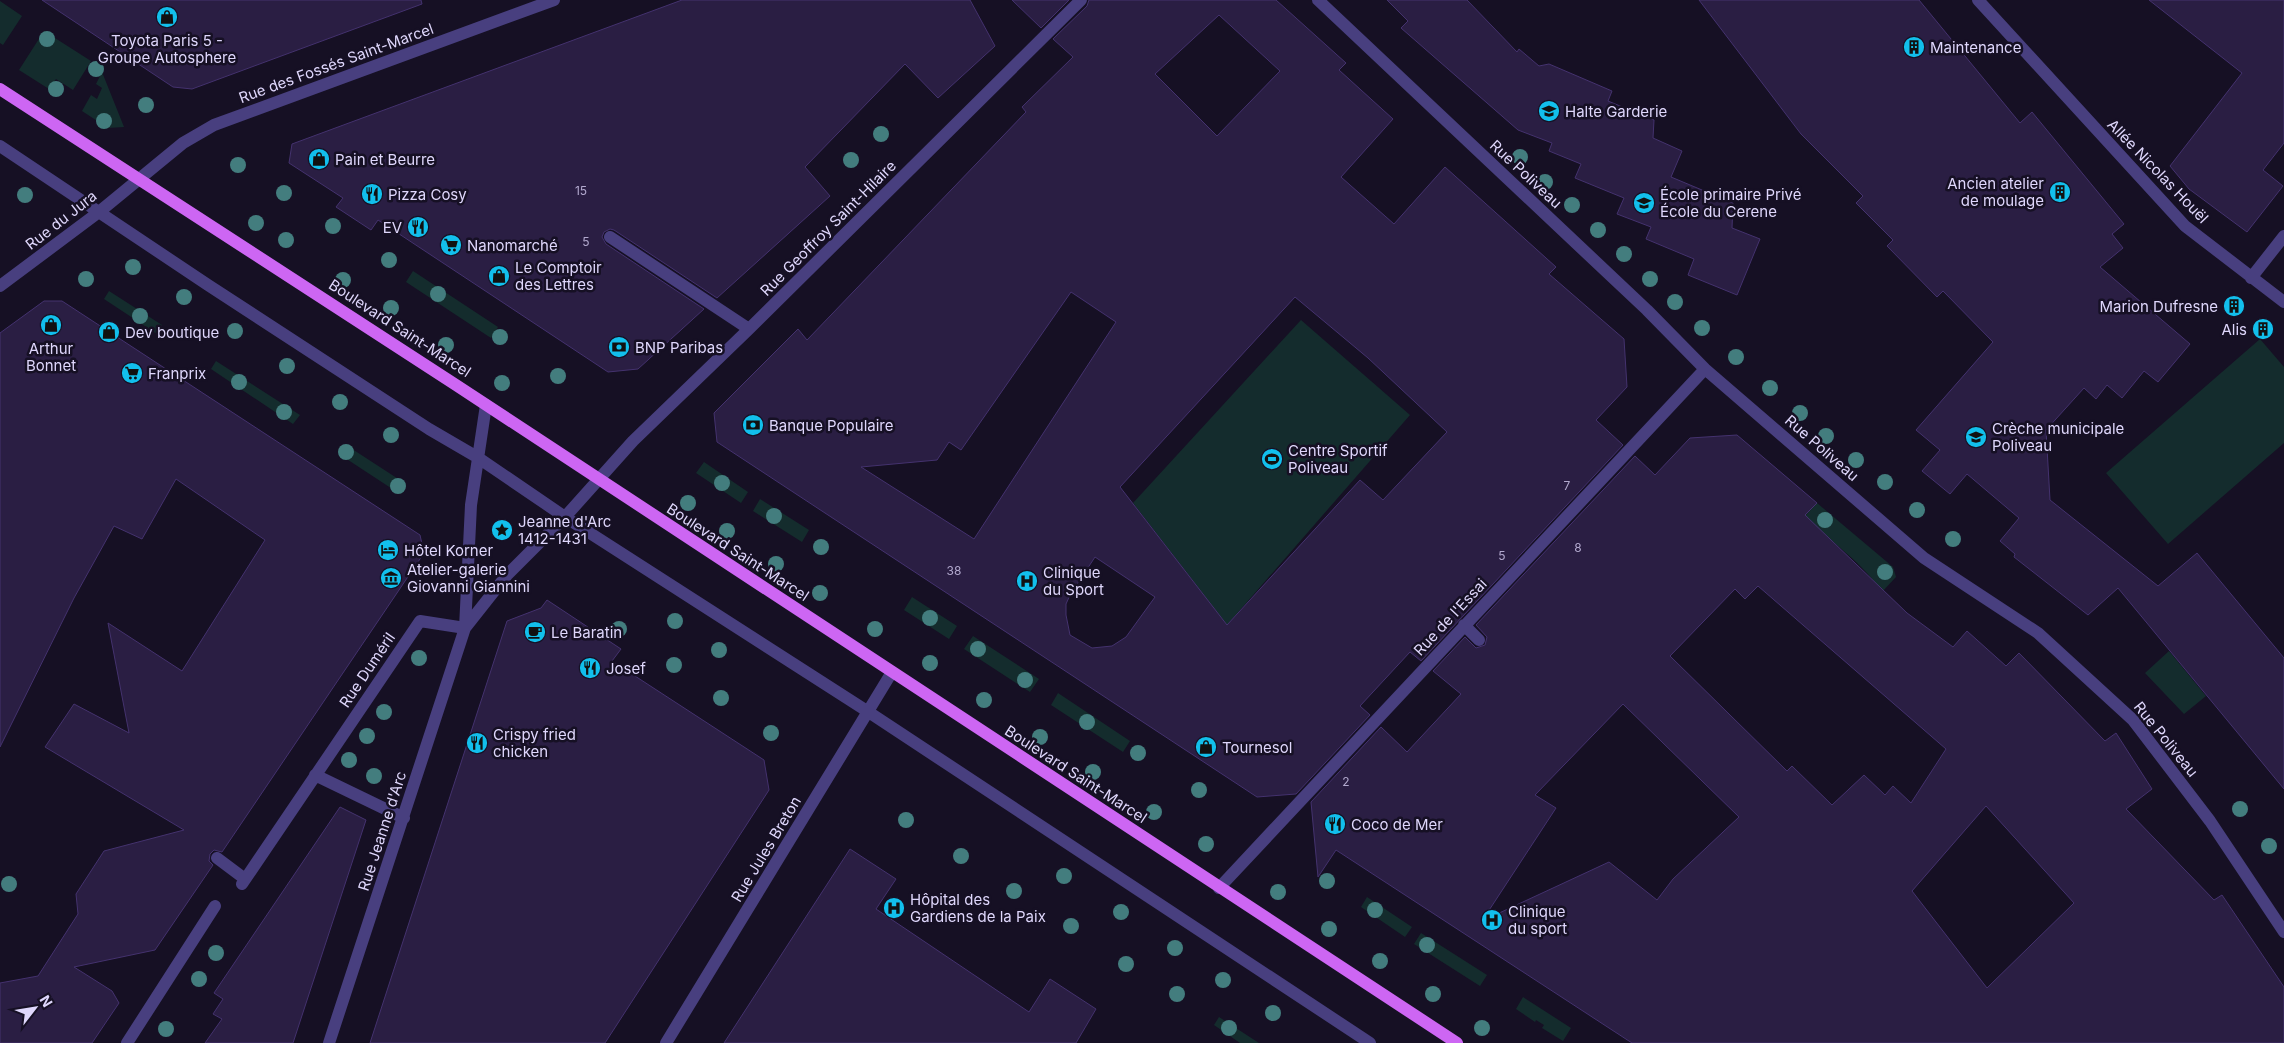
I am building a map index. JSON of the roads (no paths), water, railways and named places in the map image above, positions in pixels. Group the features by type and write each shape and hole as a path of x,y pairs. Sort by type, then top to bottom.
{"main road":[{"name":"Boulevard Saint-Marcel","path":"0,88 486,404 1457,1043"}],"street":[{"name":"Rue des Fossés Saint-Marcel","path":"139,178 182,143 214,125 554,0"},
{"name":"Rue Geoffroy Saint-Hilaire","path":"599,479 632,441 749,329 1081,0"},
{"name":"Rue Poliveau","path":"1318,0 1647,310 1705,369 1924,558 2038,633 2133,720 2210,820 2284,932"},
{"name":"Allée Nicolas Houël","path":"1978,0 2185,226 2284,302"},
{"path":"0,146 336,369 477,457 565,517 868,711 1014,810 1370,1043"},
{"name":"Rue du Jura","path":"0,286 99,212 139,178"},
{"path":"2251,278 2284,236"},
{"path":"610,237 749,329"},
{"name":"Rue de l'Essai","path":"1219,888 1705,369"},
{"name":"Rue Jeanne d'Arc","path":"329,1043 465,628 468,548 477,457 486,404"},
{"name":"Rue Jeanne d'Arc","path":"465,628 507,575 565,517 599,479"},
{"name":"Rue Duméril","path":"217,858 243,881 420,621 465,628"},
{"path":"1464,625 1479,640"},
{"name":"Rue Jules Breton","path":"666,1043 892,672"},
{"path":"315,775 404,818"},
{"path":"127,1043 215,906"}],"place":[{"name":"Toyota Paris 5 - Groupe Autosphere","path":"167,17"},
{"name":"Maintenance","path":"1914,47"},
{"name":"Halte Garderie","path":"1549,111"},
{"name":"Pain et Beurre","path":"319,159"},
{"name":"Ancien atelier de moulage","path":"2060,192"},
{"name":"Pizza Cosy","path":"372,194"},
{"name":"École primaire Privé École du Cerene","path":"1644,203"},
{"name":"EV","path":"418,227"},
{"name":"Nanomarché","path":"451,245"},
{"name":"Le Comptoir des Lettres","path":"499,276"},
{"name":"Marion Dufresne","path":"2234,306"},
{"name":"Arthur Bonnet","path":"51,325"},
{"name":"Alis","path":"2263,329"},
{"name":"Dev boutique","path":"109,332"},
{"name":"BNP Paribas","path":"619,347"},
{"name":"Franprix","path":"132,373"},
{"name":"Banque Populaire","path":"753,425"},
{"name":"Crèche municipale Poliveau","path":"1976,437"},
{"name":"Centre Sportif Poliveau","path":"1272,459"},
{"name":"Jeanne d'Arc 1412-1431","path":"502,530"},
{"name":"Hôtel Korner","path":"388,550"},
{"name":"Atelier-galerie Giovanni Giannini","path":"391,578"},
{"name":"Clinique du Sport","path":"1027,581"},
{"name":"Le Baratin","path":"535,632"},
{"name":"Josef","path":"590,668"},
{"name":"Crispy fried chicken","path":"477,743"},
{"name":"Tournesol","path":"1206,747"},
{"name":"Coco de Mer","path":"1335,824"},
{"name":"Hôpital des Gardiens de la Paix","path":"894,908"},
{"name":"Clinique du sport","path":"1492,920"}]}
